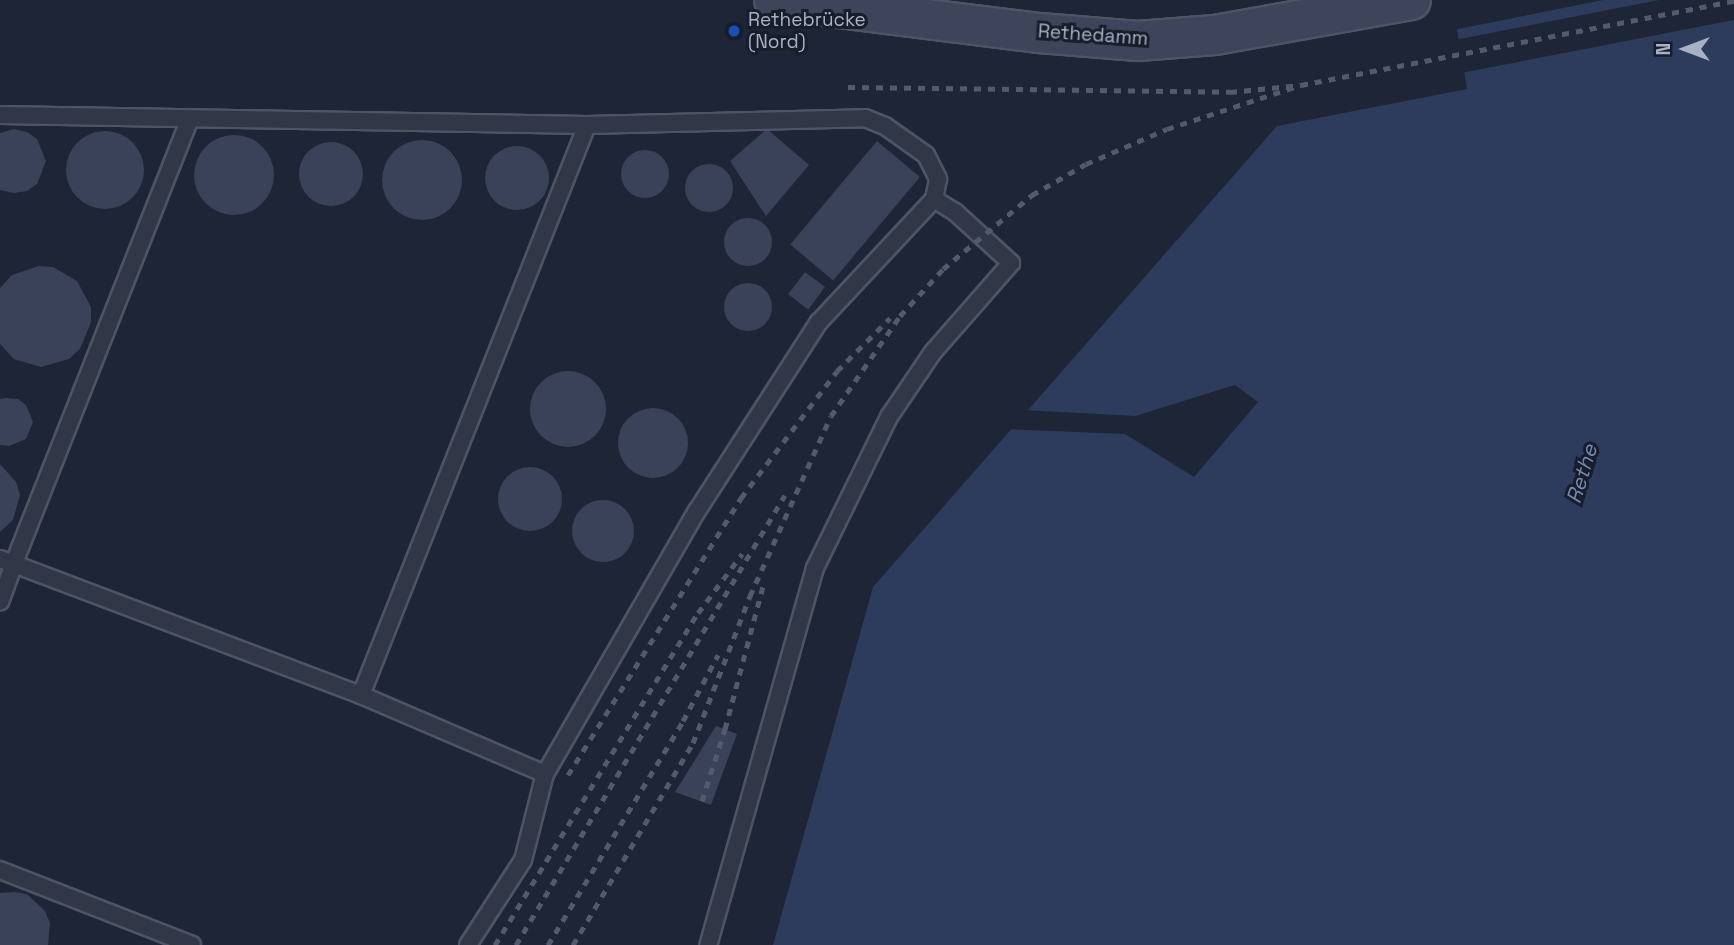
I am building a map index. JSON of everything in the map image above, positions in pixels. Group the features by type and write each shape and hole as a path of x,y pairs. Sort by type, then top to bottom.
{"main road":[{"name":"Rethedamm","path":"775,0 1052,34 1138,41 1216,35 1411,0"}],"lane":[{"path":"0,115 189,121 587,125 865,118 885,126 926,155 938,179 934,199 819,322 697,511 545,774 523,860 468,945"},
{"path":"0,602 7,561 189,121"},
{"path":"361,695 587,125"},
{"path":"708,945 815,568 889,417 933,352 1011,263 955,212 934,199"},
{"path":"7,561 361,695 545,774"},
{"path":"0,870 192,945"}],"water":[{"name":"Rethe","path":"1452,0 1734,0 1734,945 773,945 873,587 1277,126 1467,89"}],"pier":[{"path":"1448,0 1603,0 1453,30"},
{"path":"1659,0 1734,0 1734,20 1461,73 1455,40"},
{"path":"1235,385 1258,402 1194,477 1125,434 1007,429 1023,410 1135,416"}],"building":[{"path":"14,129 27,132 37,139 46,161 37,184 27,191 14,193 0,190 0,133"},
{"path":"767,129 809,165 766,216 730,161"},
{"path":"105,131 120,134 133,142 141,155 144,170 141,185 133,198 120,206 105,209 90,206 77,198 69,185 66,170 69,155 77,142 90,134"},
{"path":"234,135 249,138 262,147 271,160 274,175 271,190 262,203 249,212 234,215 219,212 206,203 197,190 194,175 197,160 206,147 219,138"},
{"path":"422,140 437,143 450,152 459,165 462,180 459,195 450,208 437,217 422,220 407,217 394,208 385,195 382,180 385,165 394,152 407,143"},
{"path":"877,141 920,177 833,280 790,244"},
{"path":"331,142 349,148 357,156 363,174 357,192 349,200 331,206 313,200 305,192 299,174 305,156 313,148"},
{"path":"517,146 529,148 540,155 547,166 547,190 540,201 529,208 517,210 505,208 494,201 487,190 485,178 487,166 494,155 505,148"},
{"path":"645,150 662,157 669,174 662,191 645,198 628,191 621,174 628,157"},
{"path":"709,164 726,171 733,188 726,205 709,212 692,205 685,188 692,171"},
{"path":"748,218 765,225 772,242 765,259 748,266 731,259 724,242 731,225"},
{"path":"39,266 53,267 77,281 91,307 91,322 80,349 69,359 41,367 14,359 0,344 0,288 12,275"},
{"path":"805,272 825,287 808,309 788,294"},
{"path":"748,283 765,290 772,307 765,324 748,331 731,324 724,307 731,290"},
{"path":"568,371 583,374 595,382 603,394 606,409 603,424 595,436 583,444 568,447 553,444 541,436 533,424 530,409 533,394 541,382 553,374"},
{"path":"0,399 18,399 26,405 33,422 26,439 9,446 0,445"},
{"path":"646,408 660,408 673,414 682,423 688,443 686,456 678,468 660,478 646,478 633,472 624,463 618,450 618,436 624,423 633,414"},
{"path":"0,464 16,482 20,495 13,520 0,532"},
{"path":"524,467 536,467 553,476 560,487 560,511 553,522 536,531 524,531 512,526 503,517 498,505 498,493 503,481 512,472"},
{"path":"597,500 609,500 625,509 632,519 632,543 625,553 609,562 597,562 586,557 577,548 572,537 572,525 577,514 586,505"},
{"path":"716,726 737,734 711,805 675,792"},
{"path":"0,893 27,894 45,911 50,923 48,945 0,945"}],"railway":[{"path":"848,87 1230,92 1301,85 1734,1"},
{"path":"573,945 693,743 750,596 831,416 900,316 943,269 1032,195 1086,164 1167,129 1301,85"},
{"path":"568,775 741,498 837,371 890,318"},
{"path":"516,945 785,495"},
{"path":"495,945 698,613 742,554"},
{"path":"702,801 725,729 764,582"},
{"path":"548,945 683,721 718,655"}],"place":[{"name":"Rethebrücke (Nord)","path":"734,31"}]}
